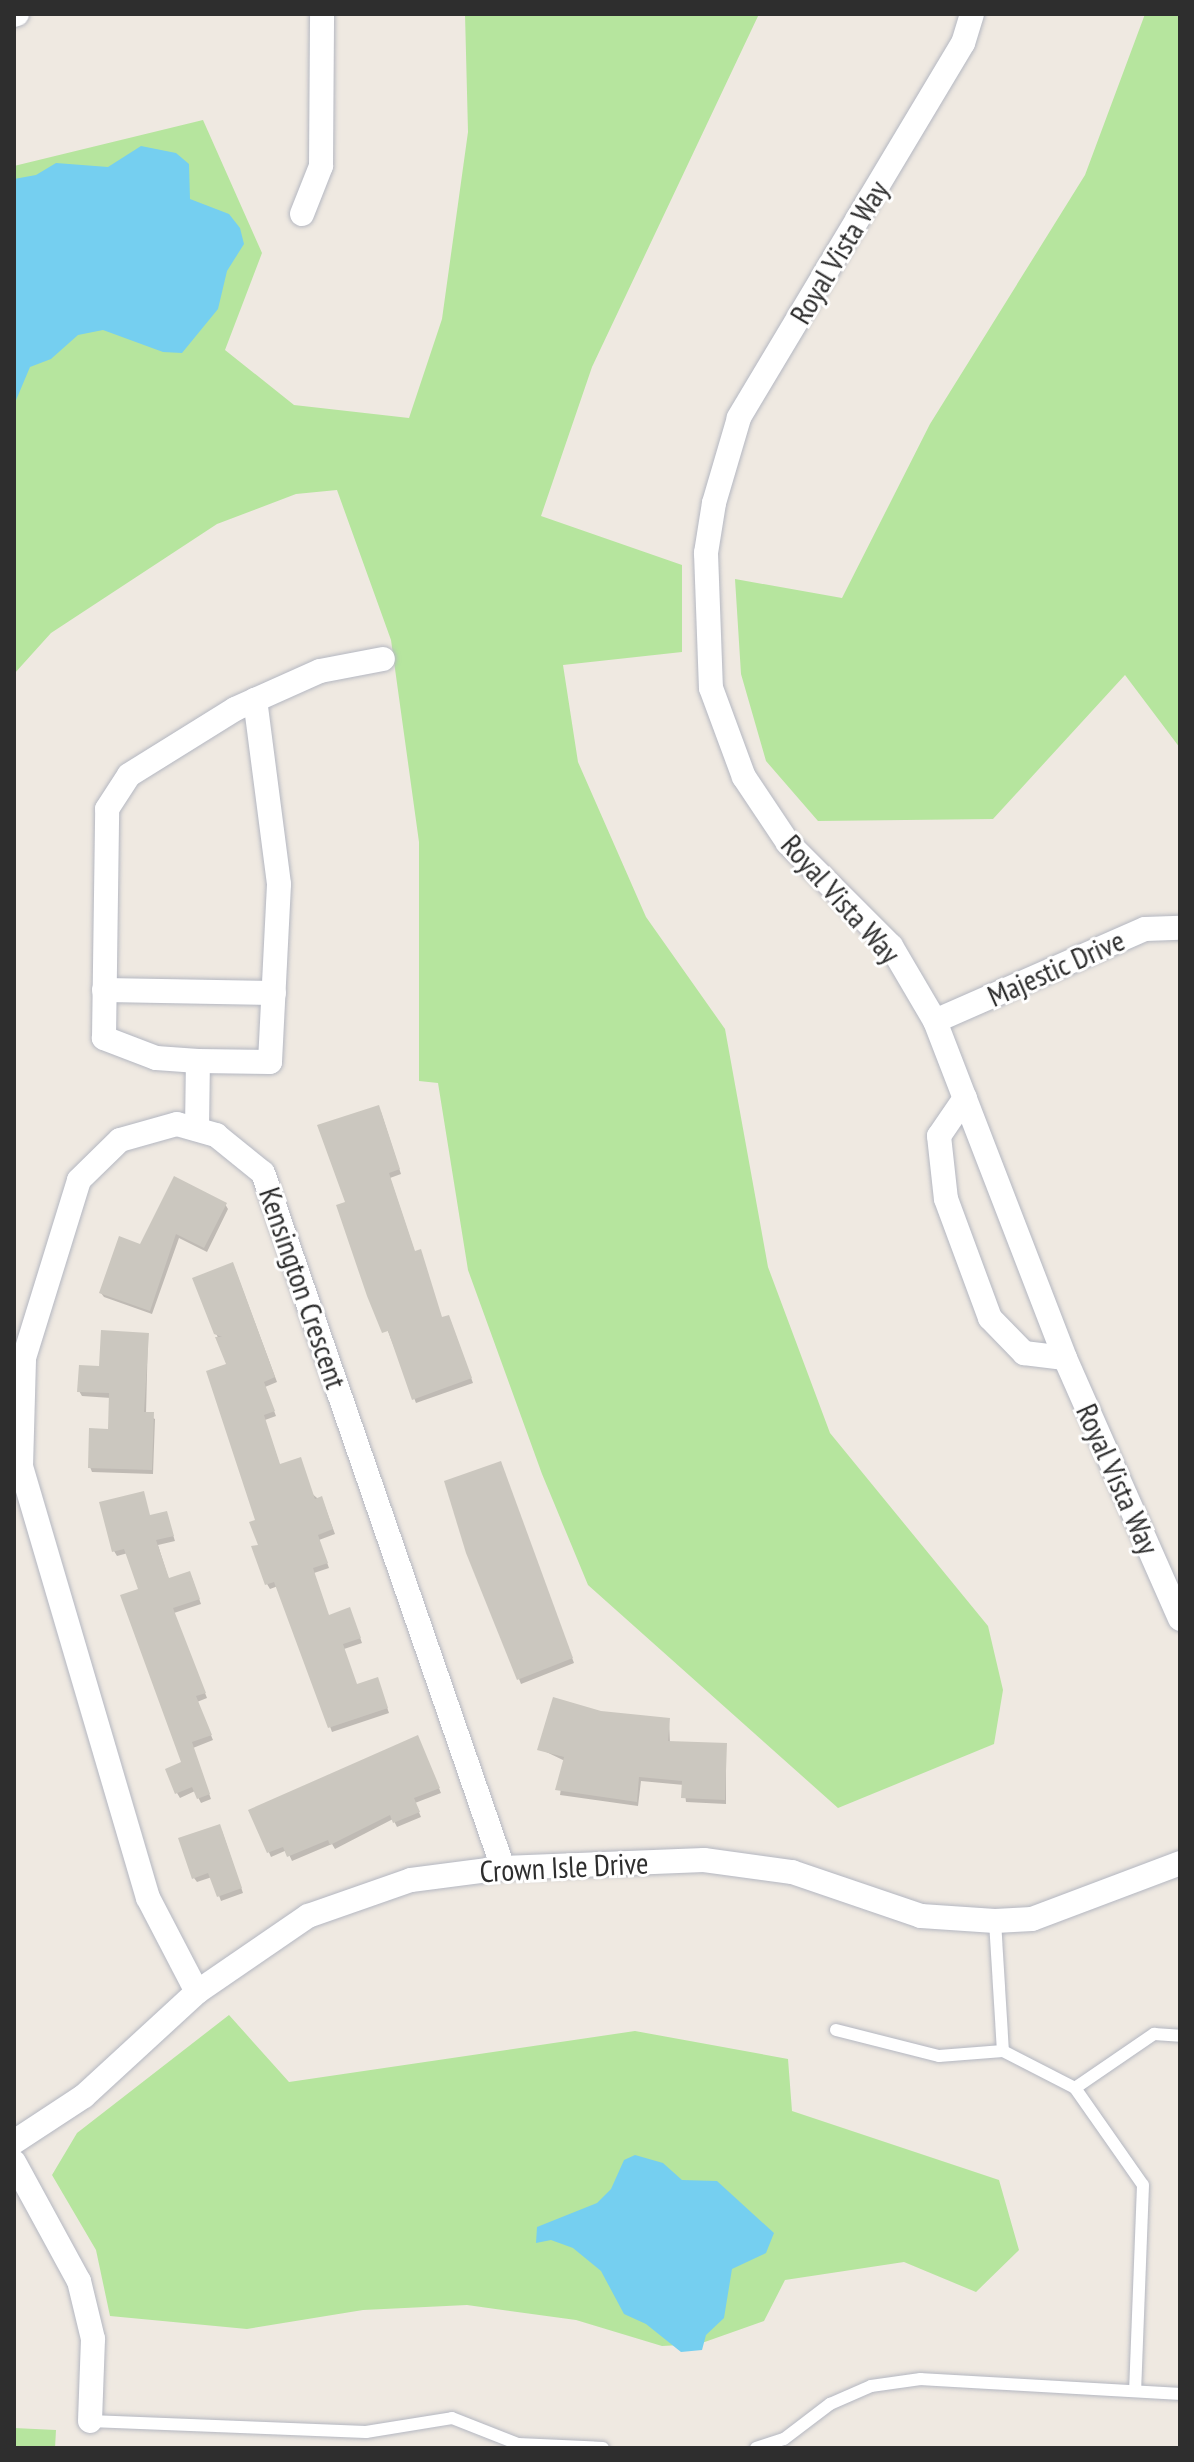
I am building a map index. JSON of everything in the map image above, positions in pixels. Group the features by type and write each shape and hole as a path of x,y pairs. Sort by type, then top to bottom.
{"street":[{"path":"302,214 321,166 322,14"},
{"name":"Royal Vista Way","path":"972,14 963,43 739,418 714,503 706,553 711,688 744,777 788,843 891,946 935,1021 1065,1358 1180,1619"},
{"path":"255,700 279,884 270,1062 156,1058 104,1038 107,809 129,775 255,700 320,671 383,659"},
{"name":"Majestic Drive","path":"935,1021 1145,929 1180,928"},
{"path":"104,990 274,993"},
{"path":"197,1129 198,1061"},
{"path":"965,1098 939,1136 946,1199 990,1318 1024,1353 1065,1358"},
{"name":"Kensington Crescent","path":"197,1992 148,1898 21,1467 24,1358 79,1180 120,1140 177,1124 216,1135 263,1173 503,1868"},
{"path":"1173,1870 1180,1846"},
{"name":"Crown Isle Drive","path":"14,2142 84,2096 197,1992 308,1916 411,1880 503,1868 704,1860 792,1872 921,1916 995,1921 1032,1919 1173,1870"},
{"path":"14,2162 79,2281 93,2339 90,2421"}],"lane":[{"path":"995,1921 1003,2051"},
{"path":"836,2030 939,2056 1003,2051 1075,2088 1143,2185 1135,2391"},
{"path":"1075,2088 1154,2034 1180,2036"},
{"path":"756,2448 784,2439 830,2404 871,2386 921,2379 1180,2394"},
{"path":"90,2421 366,2432 452,2418 518,2444 603,2448"}],"green space":[{"path":"465,14 759,14 592,367 541,516 682,565 682,652 563,665 578,762 646,917 725,1029 768,1267 830,1433 988,1626 1003,1690 994,1744 838,1808 588,1585 542,1474 468,1270 438,1083 419,1081 419,842 391,640 337,490 296,494 217,524 51,633 14,674 14,166 203,120 262,253 225,350 294,405 409,418 442,319 468,132"},
{"path":"1145,14 1180,14 1180,748 1125,675 993,819 818,821 766,761 741,674 735,579 842,598 930,424 1085,175"},
{"path":"229,2015 289,2082 635,2031 788,2059 792,2111 999,2180 1019,2250 976,2292 904,2262 785,2280 764,2321 699,2344 662,2346 576,2320 467,2305 363,2310 247,2329 110,2316 96,2250 52,2175 77,2133"},
{"path":"14,2428 56,2430 55,2448 14,2448"}],"water":[{"path":"141,146 176,153 189,164 190,199 229,214 240,228 244,244 227,271 218,309 182,353 163,352 103,330 78,335 51,359 30,367 14,405 14,179 36,175 56,163 108,167"},
{"path":"635,2155 663,2163 682,2180 717,2181 774,2233 766,2253 732,2269 724,2318 706,2335 702,2350 681,2352 646,2324 624,2314 601,2271 573,2248 551,2240 536,2243 537,2227 597,2203 611,2189 624,2160"}],"building":[{"path":"379,1105 400,1169 389,1173 415,1251 421,1249 442,1317 449,1315 472,1378 412,1400 388,1331 382,1333 367,1296 336,1205 345,1202 317,1125"},
{"path":"174,1176 227,1203 204,1248 176,1234 150,1311 99,1293 119,1236 140,1244"},
{"path":"233,1262 275,1377 264,1382 275,1411 264,1415 280,1464 301,1457 315,1499 322,1496 333,1529 318,1535 328,1563 313,1568 329,1615 350,1607 361,1638 343,1644 357,1684 378,1677 388,1708 328,1728 274,1582 265,1585 251,1546 258,1545 249,1522 255,1520 206,1371 226,1364 215,1337 222,1337 214,1334 192,1278"},
{"path":"101,1330 149,1333 144,1412 154,1412 152,1470 88,1468 89,1428 108,1429 109,1393 77,1392 79,1365 99,1366"},
{"path":"501,1461 573,1658 517,1680 466,1553 444,1481"},
{"path":"144,1491 150,1515 167,1511 174,1536 156,1540 169,1578 190,1571 200,1599 173,1608 206,1693 196,1696 212,1735 192,1742 210,1794 197,1799 192,1787 175,1794 165,1769 181,1762 120,1595 138,1589 124,1549 112,1552 99,1502"},
{"path":"553,1697 601,1711 670,1718 668,1741 727,1743 725,1800 681,1798 682,1781 639,1777 637,1802 555,1790 564,1757 537,1750"},
{"path":"418,1735 440,1788 414,1798 420,1812 393,1823 390,1815 330,1845 328,1840 287,1857 283,1847 267,1853 248,1810"},
{"path":"220,1824 242,1888 217,1897 208,1873 192,1879 178,1838"}]}
